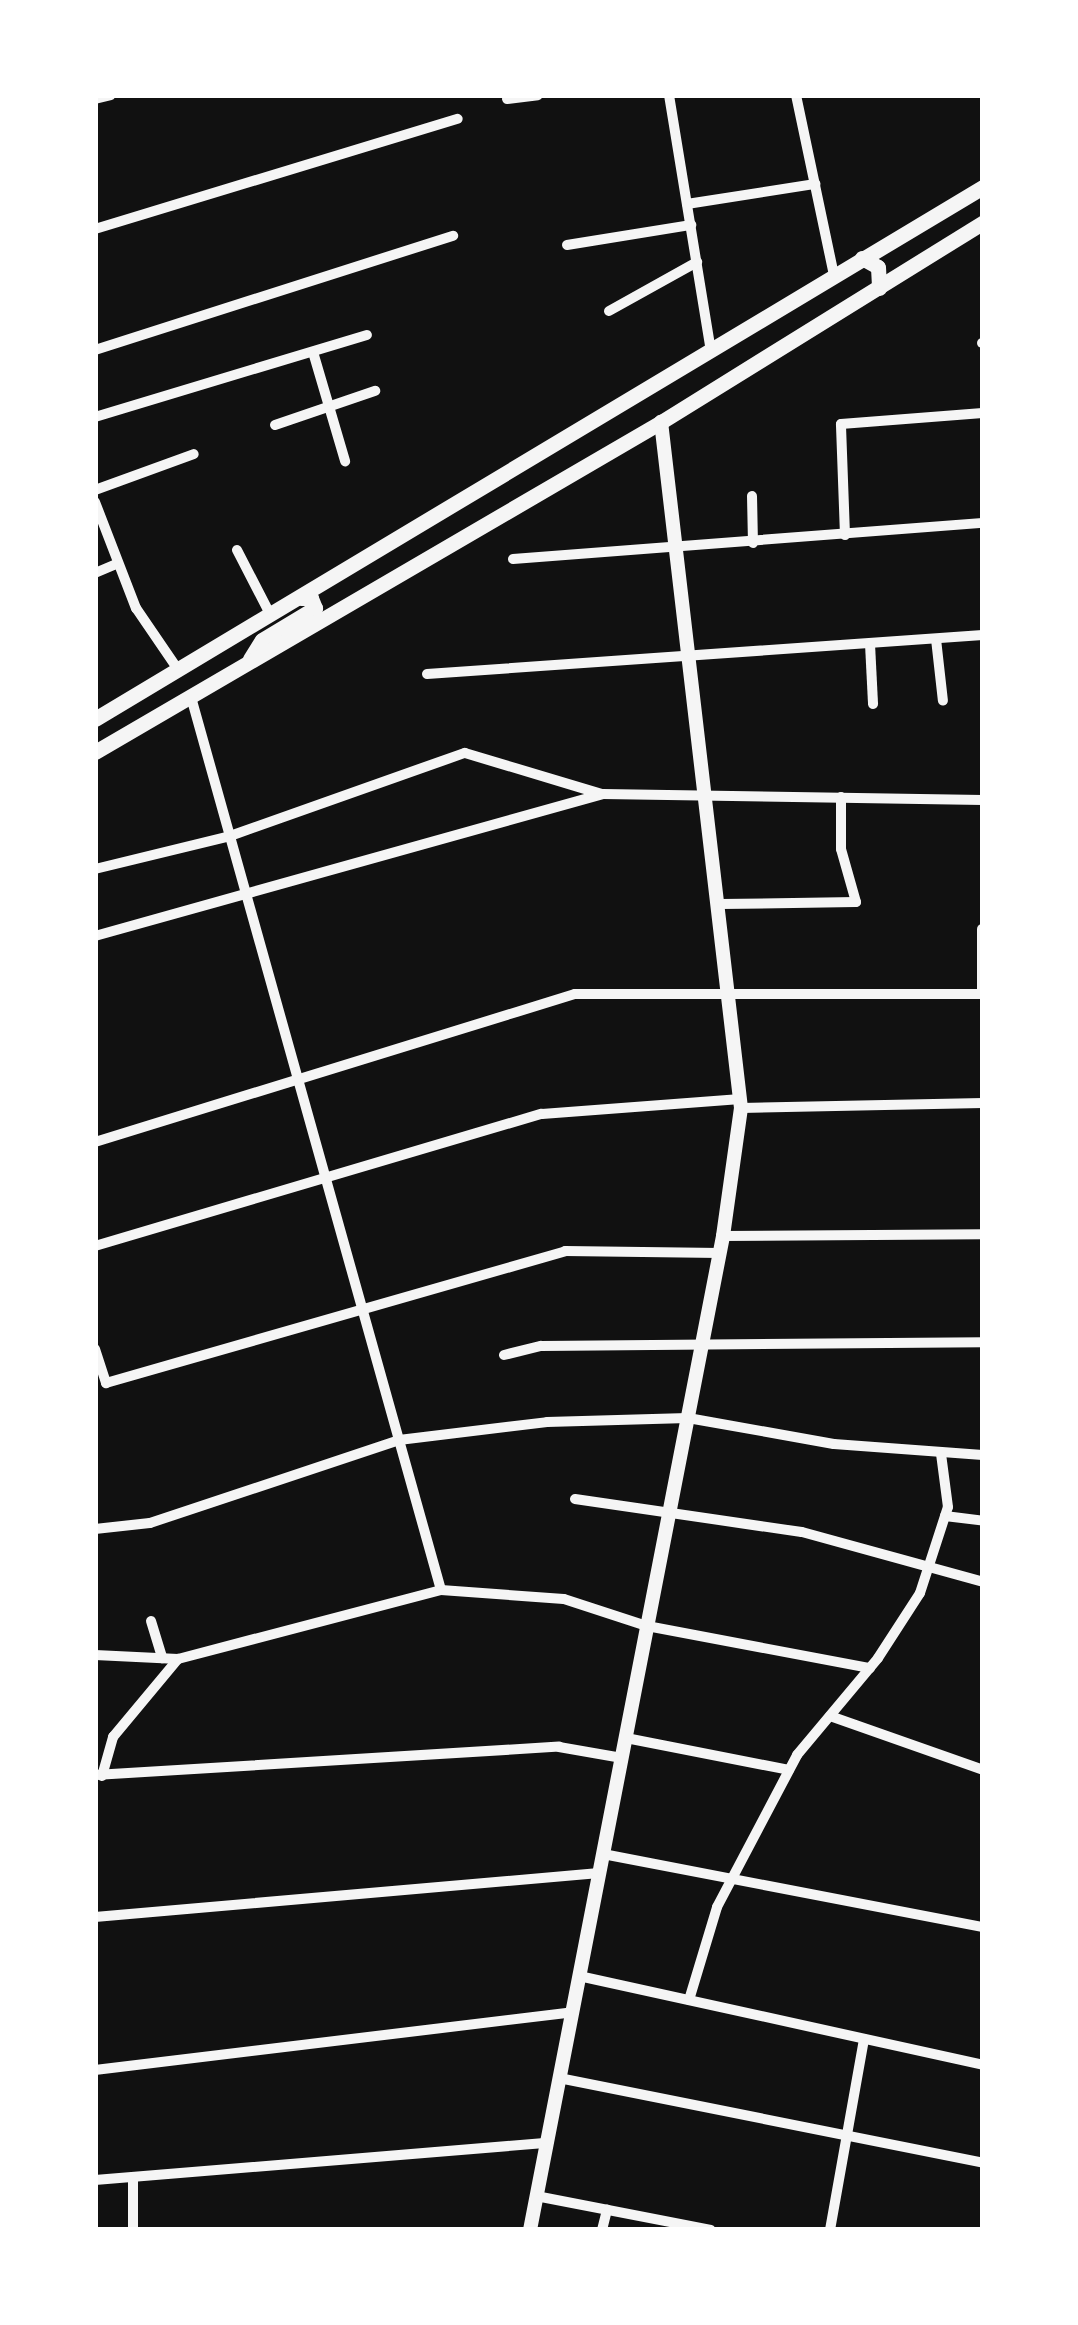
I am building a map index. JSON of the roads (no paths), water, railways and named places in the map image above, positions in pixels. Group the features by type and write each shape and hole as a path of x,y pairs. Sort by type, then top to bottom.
{"main road":[{"path":"95,720 983,187"},
{"path":"95,752 661,422 983,222"},
{"path":"912,228 914,246 928,254"},
{"path":"862,258 878,267 880,288"},
{"path":"530,2230 724,1236 741,1104 732,997 661,422"},
{"path":"356,600 334,592 379,562 391,544"},
{"path":"248,663 262,640 315,608 311,598 301,598"}],"street":[{"path":"95,99 111,95"},
{"path":"507,99 538,95"},
{"path":"670,95 711,352"},
{"path":"796,95 834,275"},
{"path":"95,229 458,119"},
{"path":"687,204 815,184"},
{"path":"566,246 691,225"},
{"path":"95,350 452,236"},
{"path":"610,311 697,262"},
{"path":"95,418 367,335"},
{"path":"312,352 344,461"},
{"path":"276,426 375,391"},
{"path":"845,535 841,424 983,412"},
{"path":"95,490 194,454"},
{"path":"752,496 753,543"},
{"path":"95,502 147,630 178,671"},
{"path":"513,559 983,523"},
{"path":"237,550 272,616"},
{"path":"95,573 118,563"},
{"path":"427,674 983,635"},
{"path":"936,639 943,701"},
{"path":"870,644 873,704"},
{"path":"191,696 441,1590"},
{"path":"95,869 230,836 465,753 603,794"},
{"path":"95,936 603,794 983,800"},
{"path":"721,904 856,902 841,850 841,797"},
{"path":"95,1142 575,994 983,994 982,928"},
{"path":"95,1246 542,1114 741,1104 983,1102"},
{"path":"724,1236 983,1234"},
{"path":"95,1349 106,1383 565,1252 720,1253"},
{"path":"504,1354 540,1346 983,1342"},
{"path":"95,1529 150,1523 399,1440 547,1422 688,1418 834,1444 983,1454"},
{"path":"689,2000 732,1878 789,1770 870,1668 920,1593 945,1516 941,1454"},
{"path":"575,1498 670,1510 930,1562 983,1582"},
{"path":"945,1516 983,1520"},
{"path":"95,1655 178,1659 441,1590 564,1599 647,1626 870,1668"},
{"path":"150,1621 162,1658"},
{"path":"178,1659 113,1737 99,1775 559,1747 622,1758"},
{"path":"830,1716 983,1770"},
{"path":"626,1738 789,1770"},
{"path":"603,1854 983,1927"},
{"path":"95,1918 599,1873"},
{"path":"579,1976 983,2065"},
{"path":"95,2070 572,2012"},
{"path":"830,2230 864,2039"},
{"path":"559,2078 983,2164"},
{"path":"95,2180 547,2143"},
{"path":"133,2177 133,2230"},
{"path":"536,2196 704,2229"},
{"path":"602,2230 606,2210"}],"waterway":[{"path":"95,1546 95,1551"}]}
